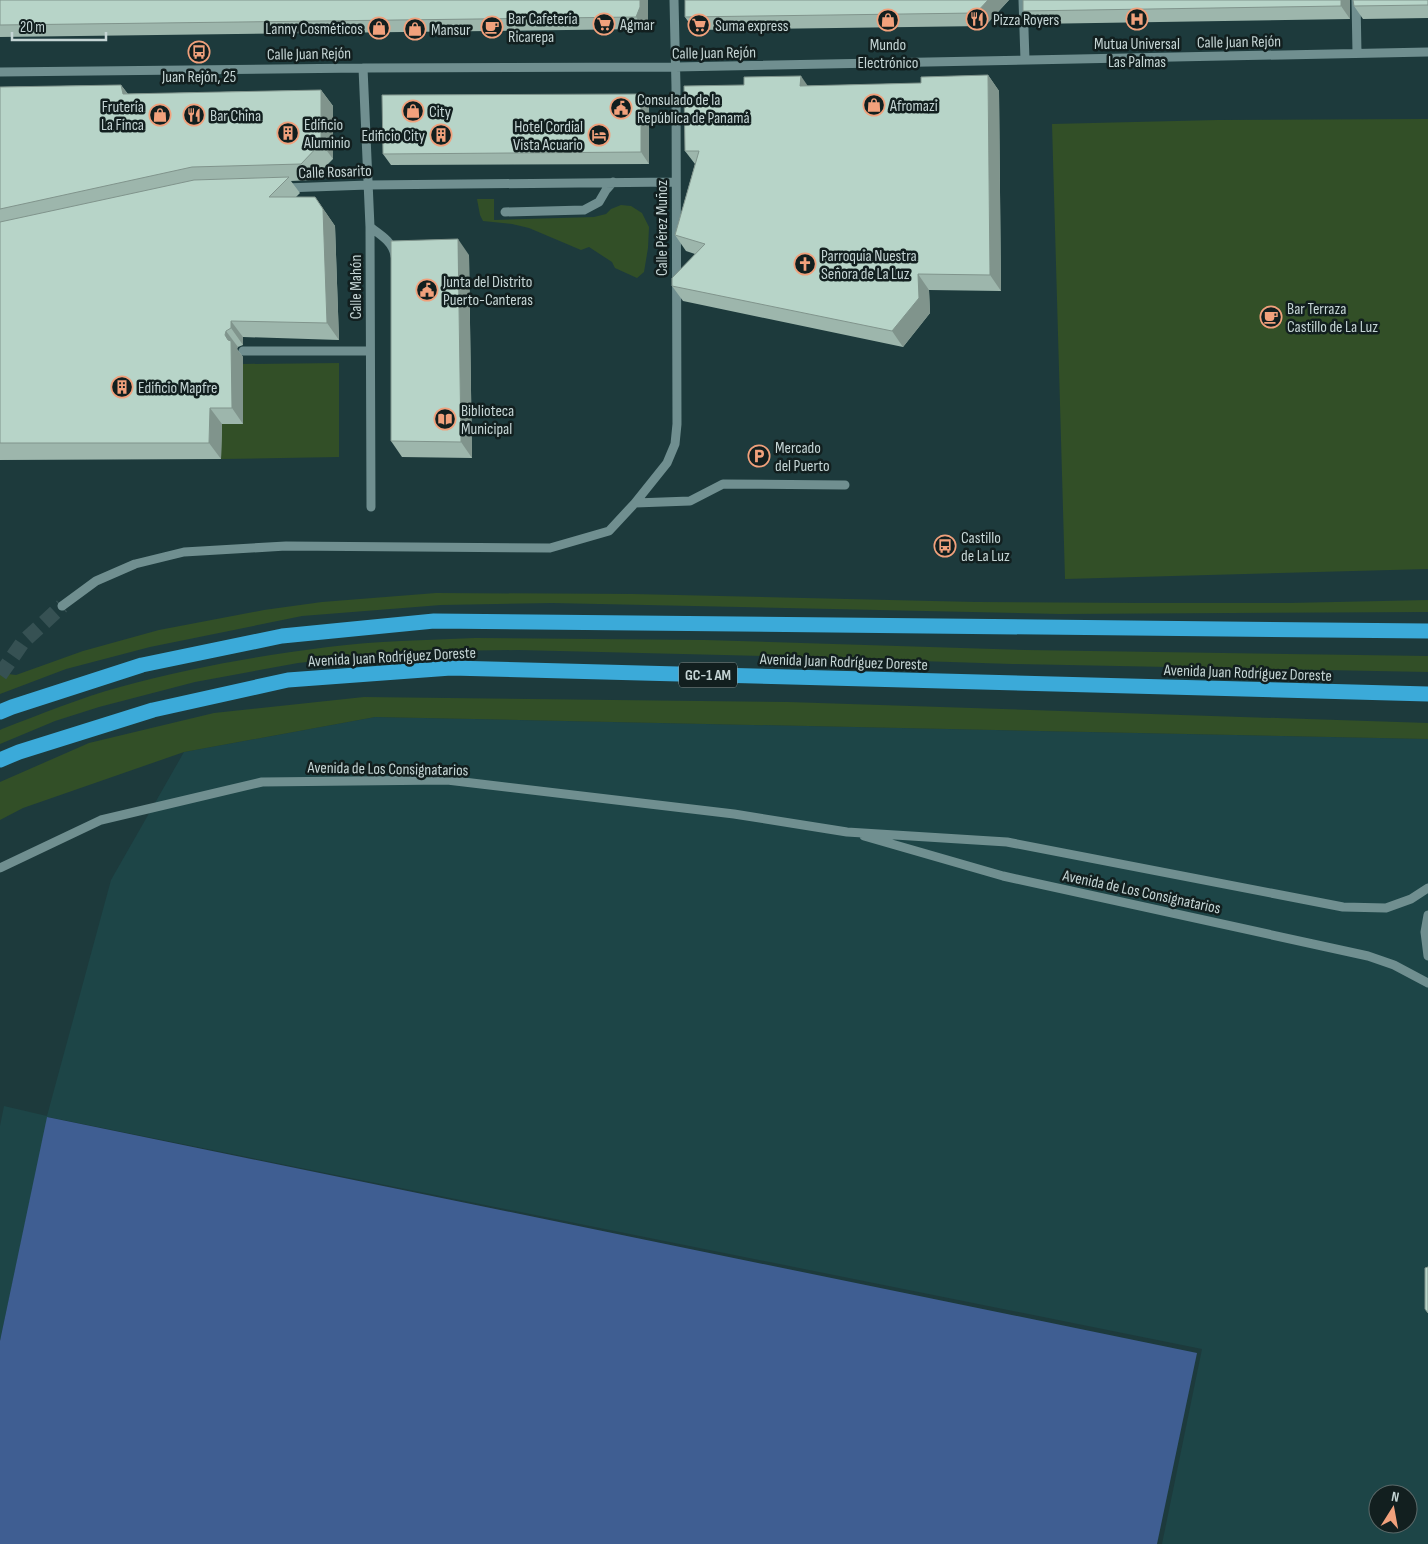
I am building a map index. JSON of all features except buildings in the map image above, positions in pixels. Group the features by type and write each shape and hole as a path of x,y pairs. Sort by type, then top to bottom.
{"highway":[{"name":"Avenida Juan Rodríguez Doreste","path":"0,712 142,665 282,636 434,621 1428,631"},
{"name":"Avenida Juan Rodríguez Doreste","path":"0,760 19,752 153,710 288,680 450,668 1428,694"}],"street":[{"name":"Calle Pérez Muñoz","path":"62,606 96,581 135,564 184,552 286,546 550,548 609,532 667,463 675,444 677,424 674,0"},
{"path":"1023,0 1025,60"},
{"path":"1356,0 1357,53"},
{"name":"Calle Juan Rejón","path":"0,72 675,67 1428,52"},
{"name":"Calle Mahón","path":"364,68 370,227 371,507"},
{"path":"505,212 584,210 599,202 613,182"},
{"name":"Calle Rosarito","path":"272,188 368,185 675,182"},
{"path":"370,227 385,237 394,249 397,268"},
{"path":"243,351 370,351"},
{"path":"635,503 690,501 723,484 845,485"},
{"name":"Avenida de Los Consignatarios","path":"0,868 101,820 262,782 447,780 734,814 847,832 1007,842 1343,907 1386,908 1411,899 1428,888"},
{"name":"Avenida de Los Consignatarios","path":"847,832 1003,876 1368,956 1394,965 1428,983"},
{"path":"1428,915 1425,932 1428,956"}],"shaded area":[{"path":"375,717 1428,739 1428,1544 1162,1544 1202,1349 48,1117 0,1341 0,1126 4,1106 47,1116 111,880 184,752"}],"green space":[{"path":"1428,119 1428,569 1065,579 1052,124 1217,120"},
{"path":"477,199 494,199 494,220 594,217 606,214 611,209 621,205 631,206 642,213 649,227 644,272 637,278 615,268 612,262 589,247 581,250 529,228 483,221"},
{"path":"339,363 339,457 221,459 221,424 243,364"},
{"path":"436,593 633,594 976,602 1289,603 1428,600 1428,612 1060,614 552,603 441,605 302,616 150,647 66,669 0,694 0,673 16,675 83,651 159,630 264,610 322,602"},
{"path":"475,638 705,640 1026,650 1428,656 1428,672 1012,664 518,650 442,651 362,656 298,663 195,682 99,707 55,721 0,744 0,730 61,706 120,687 197,668 346,645"},
{"path":"364,697 788,702 1428,723 1428,739 375,717 184,752 23,808 0,820 0,782 89,743 214,713"}],"water":[{"path":"47,1117 1197,1353 1157,1544 0,1544 0,1341"}],"tunnel":[{"path":"0,675 23,642 62,606"}],"place":[{"name":"Pizza Royers","path":"977,19"},
{"name":"Mutua Universal Las Palmas","path":"1137,19"},
{"name":"Mundo Electrónico","path":"888,20"},
{"name":"Agmar","path":"604,24"},
{"name":"Suma express","path":"699,25"},
{"name":"Bar Cafetería Ricarepa","path":"492,27"},
{"name":"Lanny Cosméticos","path":"379,28"},
{"name":"Mansur","path":"415,29"},
{"name":"Juan Rejón, 25","path":"199,52"},
{"name":"Afromazi","path":"874,105"},
{"name":"Consulado de la República de Panamá","path":"621,108"},
{"name":"City","path":"413,111"},
{"name":"Frutería La Finca","path":"160,115"},
{"name":"Bar China","path":"194,115"},
{"name":"Edificio Aluminio","path":"288,133"},
{"name":"Edificio City","path":"441,135"},
{"name":"Hotel Cordial Vista Acuario","path":"599,135"},
{"name":"Parroquia Nuestra Señora de La Luz","path":"805,264"},
{"name":"Junta del Distrito Puerto-Canteras","path":"427,290"},
{"name":"Bar Terraza Castillo de La Luz","path":"1271,317"},
{"name":"Edificio Mapfre","path":"122,387"},
{"name":"Biblioteca Municipal","path":"445,419"},
{"name":"Mercado del Puerto","path":"759,456"},
{"name":"Castillo de La Luz","path":"945,546"}]}
